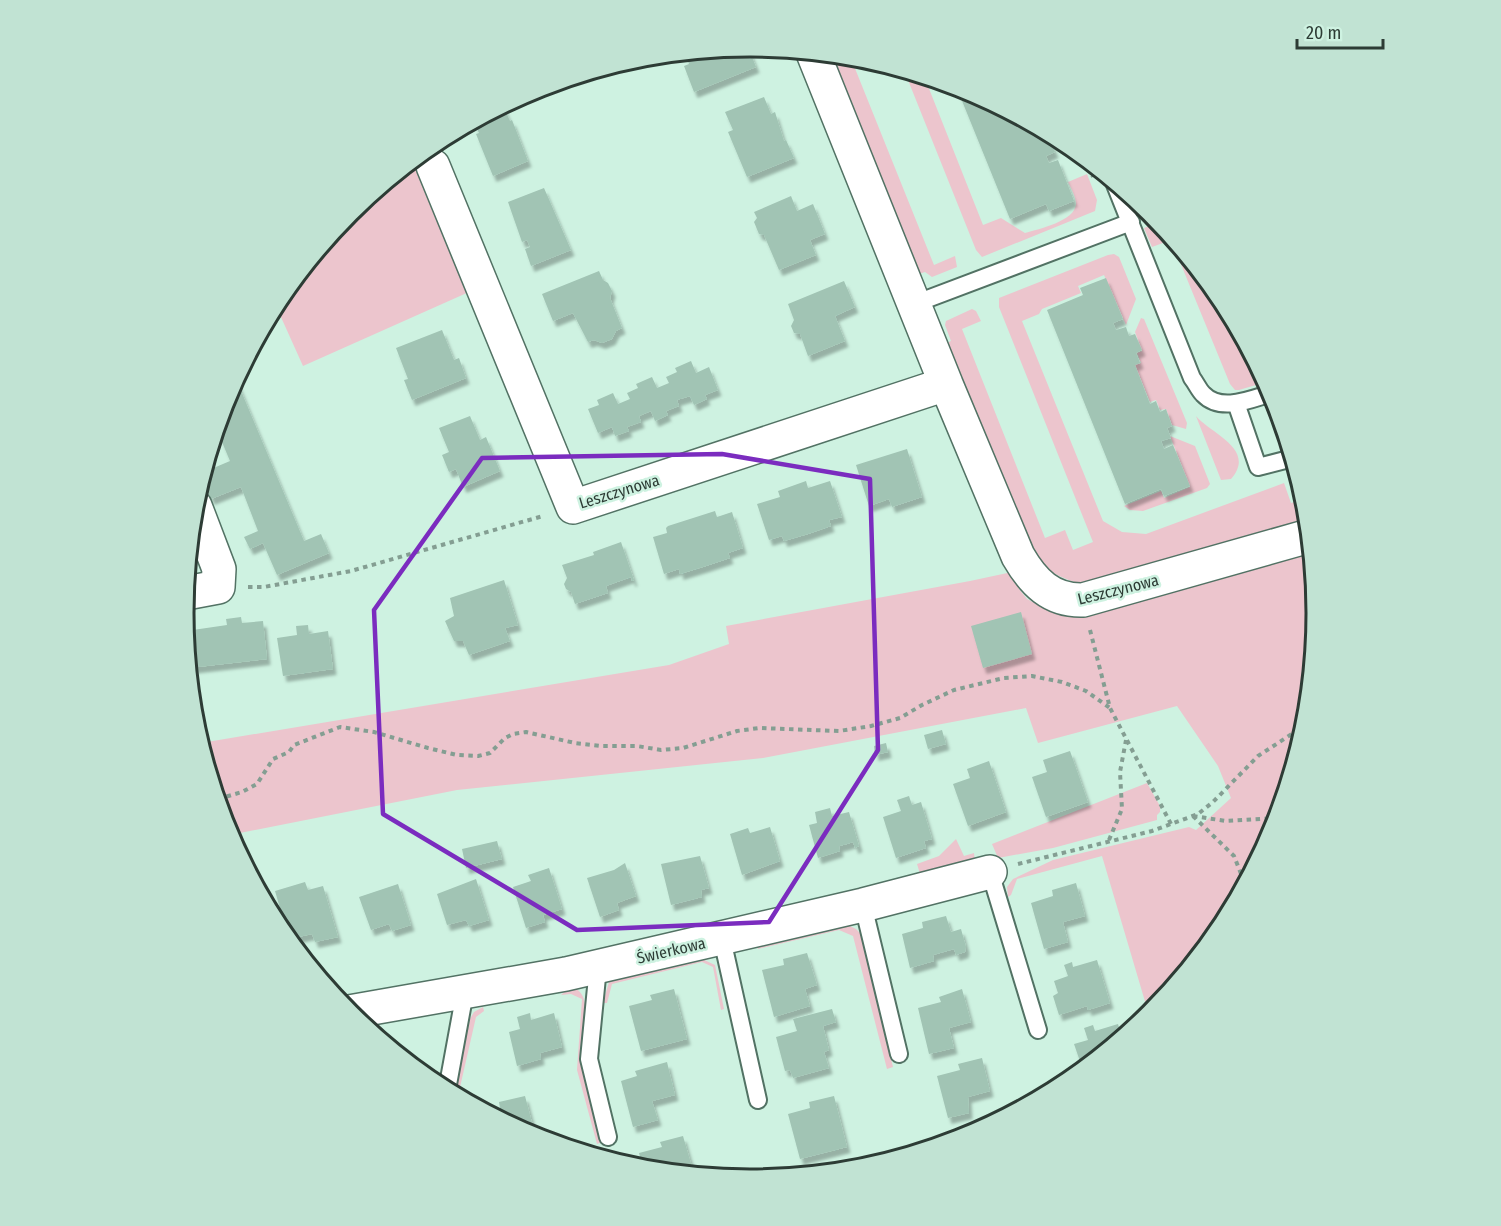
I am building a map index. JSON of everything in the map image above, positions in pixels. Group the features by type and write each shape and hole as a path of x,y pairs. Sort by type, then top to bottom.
{"street":[{"name":"Leszczynowa","path":"816,61 946,384 1018,556 1028,574 1051,593 1069,600 1083,600 1302,538"},
{"name":"Leszczynowa","path":"433,166 573,507 946,384"},
{"path":"195,591 218,587 219,569 202,524"},
{"name":"Świerkowa","path":"361,1010 550,978 722,939 990,872"}],"lane":[{"path":"1121,199 1192,378 1203,395 1218,403 1236,403 1262,396"},
{"path":"914,304 1131,222"},
{"path":"1236,403 1258,467 1285,460"},
{"path":"990,872 1038,1030"},
{"path":"863,905 899,1054"},
{"path":"722,939 758,1100"},
{"path":"598,967 589,1059 608,1137"},
{"path":"449,1080 465,992"}],"path":[{"path":"1091,174 1096,185"},
{"path":"218,587 264,587 351,571 573,507"},
{"path":"1083,600 1110,708 1171,824"},
{"path":"226,797 242,792 256,783 273,759 289,752 294,745 340,728 374,732 428,748 467,756 490,753 506,738 513,734 526,732 575,743 637,746 661,750 683,748 737,731 759,728 839,731 871,726 900,718 962,687 1004,678 1032,676 1062,682 1086,691 1110,708"},
{"path":"990,872 1171,824 1192,816 1213,802 1258,756 1293,733"},
{"path":"1108,841 1122,809 1120,772 1126,739"},
{"path":"1192,816 1226,821 1267,819"},
{"path":"1192,816 1234,856 1241,874"}],"highlighted area":[{"path":"722,454 870,479 878,750 769,922 577,930 383,814 374,610 482,458"}],"shaded area":[{"path":"825,62 855,67 934,265 955,256 957,267 932,277 925,272 913,276"},
{"path":"908,80 928,87 983,225 1001,218 1025,233 1063,220 1070,215 1076,204 1068,182 1087,174 1097,200 1095,211 982,257 976,250"},
{"path":"418,167 469,292 303,366 281,316 332,246 384,195"},
{"path":"1150,226 1165,242 1152,247 1144,228"},
{"path":"1114,254 1119,257 1136,299 1126,325 1104,275 1078,286 1081,293 1042,309 1039,314 1022,321 1103,521 1122,532 1146,534 1284,483 1291,503 1295,502 1300,528 1085,585 1053,573 1025,552 941,346 951,341 945,325 946,321 972,309 976,311 981,321 962,329 1045,538 1065,530 1073,550 1093,542 999,307 999,298"},
{"path":"1178,258 1213,304 1232,335 1257,385 1235,390 1230,384"},
{"path":"1141,318 1144,319 1187,423 1186,429 1172,425 1166,409 1160,410 1156,400 1150,402 1135,365 1141,363 1137,353 1142,351 1135,332"},
{"path":"1196,416 1229,443 1235,451 1239,459 1238,468 1231,479 1221,480"},
{"path":"1170,436 1195,446 1210,484 1207,488 1143,511 1130,510 1124,506 1161,491 1164,498 1190,487"},
{"path":"1303,549 1306,613 1302,686 1288,757 1277,792 1249,859 1213,922 1169,980 1146,1004 1102,856 1017,879 1008,897 1007,887 1013,879 1053,860 1189,827 1196,830 1231,798 1218,766 1177,706 1038,743 1026,708 763,758 457,790 240,833 224,792 210,742 669,665 729,644 726,626 1012,572 1019,589 1027,599 1052,612 1096,607"},
{"path":"1147,783 1160,806 1157,820 1053,848 998,858 992,844"},
{"path":"956,839 964,856 974,853 975,862 921,877 917,864 939,856"},
{"path":"846,924 861,934 893,1067 887,1069 853,936 839,930 758,949 756,945"},
{"path":"700,958 715,965 724,1009 721,1010 713,967 702,962 612,984 607,1003 603,1003 609,982 615,979"},
{"path":"576,989 585,1002 586,1022 582,1060 587,1090 602,1142 597,1144 577,1070 582,999 571,994 561,995 566,990"},
{"path":"483,1007 484,1011 476,1017 460,1087 458,1079 470,1019 474,1012"}],"building":[{"path":"752,57 756,67 694,92 684,66 689,64 688,61"},
{"path":"764,97 771,114 775,112 784,141 786,140 794,158 747,177 728,132 733,130 725,112"},
{"path":"961,98 1028,131 1053,147 1055,152 1046,156 1049,163 1058,160 1074,201 1049,211 1046,204 1010,219"},
{"path":"506,113 510,121 512,120 528,161 493,176 476,134 479,133 477,129"},
{"path":"544,188 571,250 531,266 525,249 530,247 527,240 522,242 508,202"},
{"path":"791,196 797,211 813,204 825,234 810,240 816,255 779,270 764,235 759,234 754,222 757,218 754,212"},
{"path":"599,271 612,291 610,298 622,328 616,331 612,339 602,343 594,340 588,342 573,313 553,321 542,294"},
{"path":"1106,278 1123,319 1113,323 1116,330 1126,327 1129,336 1135,334 1142,350 1136,353 1140,363 1135,365 1150,404 1156,401 1160,412 1166,409 1172,426 1167,428 1171,438 1161,441 1164,449 1173,445 1190,486 1164,496 1161,489 1125,504 1047,310 1083,295 1080,288"},
{"path":"844,281 855,307 835,316 845,341 808,356 800,334 794,333 791,326 794,320 788,304"},
{"path":"442,330 454,360 459,358 466,378 412,400 404,380 408,379 396,348"},
{"path":"691,361 696,373 709,367 718,390 705,395 707,399 694,405 690,396 677,400 679,406 666,411 668,415 655,421 651,411 639,416 641,422 627,427 629,431 615,436 612,427 598,433 588,409 599,405 597,400 613,393 618,404 630,399 627,393 638,388 636,384 652,377 657,388 669,383 666,377 677,372 675,368"},
{"path":"241,391 304,541 321,534 329,553 277,575 263,543 250,549 244,537 258,531 241,487 211,499 208,492 213,468 230,461 222,441"},
{"path":"470,416 480,440 486,437 500,471 463,487 456,469 449,472 442,455 449,452 439,428"},
{"path":"907,449 922,497 892,507 889,499 869,506 856,465"},
{"path":"806,481 808,488 830,481 842,517 829,520 831,526 808,534 784,541 782,536 769,540 757,504 780,497 778,491"},
{"path":"715,511 717,517 732,512 743,548 728,553 730,558 706,566 680,574 679,569 664,574 653,537 667,533 668,526"},
{"path":"621,542 634,580 632,581 631,577 606,586 608,593 575,604 571,592 564,584 567,578 562,565 594,555 593,552"},
{"path":"504,580 518,625 505,628 510,641 469,655 463,641 454,641 445,621 454,616 450,598"},
{"path":"1021,612 1032,654 983,668 971,626"},
{"path":"241,617 242,623 263,621 267,659 197,667 195,630 227,625 226,619"},
{"path":"308,625 309,634 328,631 333,669 283,676 277,638 297,635 296,626"},
{"path":"942,730 946,744 928,749 924,735"},
{"path":"886,743 888,752 875,755 874,746"},
{"path":"1070,751 1088,802 1046,817 1032,777 1047,772 1043,760"},
{"path":"989,761 1006,812 968,826 953,784 970,778 967,769"},
{"path":"909,796 912,805 921,802 932,839 924,841 926,848 896,858 883,817 901,811 897,800"},
{"path":"830,808 832,816 849,812 859,846 855,848 853,842 839,846 840,851 818,858 809,825 817,823 815,812"},
{"path":"770,827 780,861 742,875 730,834 748,828 750,833"},
{"path":"497,841 502,859 466,868 462,849"},
{"path":"700,856 709,888 701,890 702,897 671,905 661,864"},
{"path":"625,863 636,896 617,903 619,910 600,917 587,878 614,870"},
{"path":"549,868 562,909 543,915 545,922 526,928 513,887 531,881 528,875"},
{"path":"476,879 489,920 469,926 466,920 447,925 437,894"},
{"path":"305,882 308,890 323,886 338,937 315,942 312,934 299,937 280,910 275,891"},
{"path":"1076,883 1085,916 1063,922 1068,942 1044,949 1031,903 1053,896 1052,890"},
{"path":"398,884 411,925 392,931 389,924 371,930 359,897"},
{"path":"946,916 951,932 961,929 966,947 965,952 956,955 954,949 933,955 934,961 910,968 902,934 923,928 922,922"},
{"path":"807,953 817,985 805,989 810,1006 774,1017 762,970 784,965 783,959"},
{"path":"1097,960 1110,1003 1088,1010 1087,1006 1059,1015 1053,996 1058,993 1054,981 1068,976 1064,965 1072,962 1073,967"},
{"path":"674,989 687,1039 641,1051 629,1006 652,1000 650,995"},
{"path":"962,989 971,1022 949,1028 954,1048 929,1054 918,1008 941,1002 939,997"},
{"path":"832,1009 836,1022 823,1026 829,1050 824,1052 829,1068 793,1078 790,1070 785,1071 776,1037 797,1031 793,1019"},
{"path":"530,1013 531,1020 554,1013 562,1047 540,1053 541,1059 517,1066 509,1032 520,1029 517,1017"},
{"path":"1118,1024 1119,1029 1080,1061 1074,1044 1088,1040 1084,1028 1093,1025 1095,1031"},
{"path":"982,1058 990,1091 968,1097 969,1113 948,1118 937,1076 960,1070 958,1064"},
{"path":"667,1062 675,1095 652,1101 658,1120 633,1127 621,1081 637,1076 635,1071"},
{"path":"525,1096 532,1124 498,1109 499,1102"},
{"path":"834,1096 847,1147 800,1159 788,1114 810,1108 809,1102"},
{"path":"683,1136 692,1166 640,1158 639,1153 662,1147 660,1142"}]}
